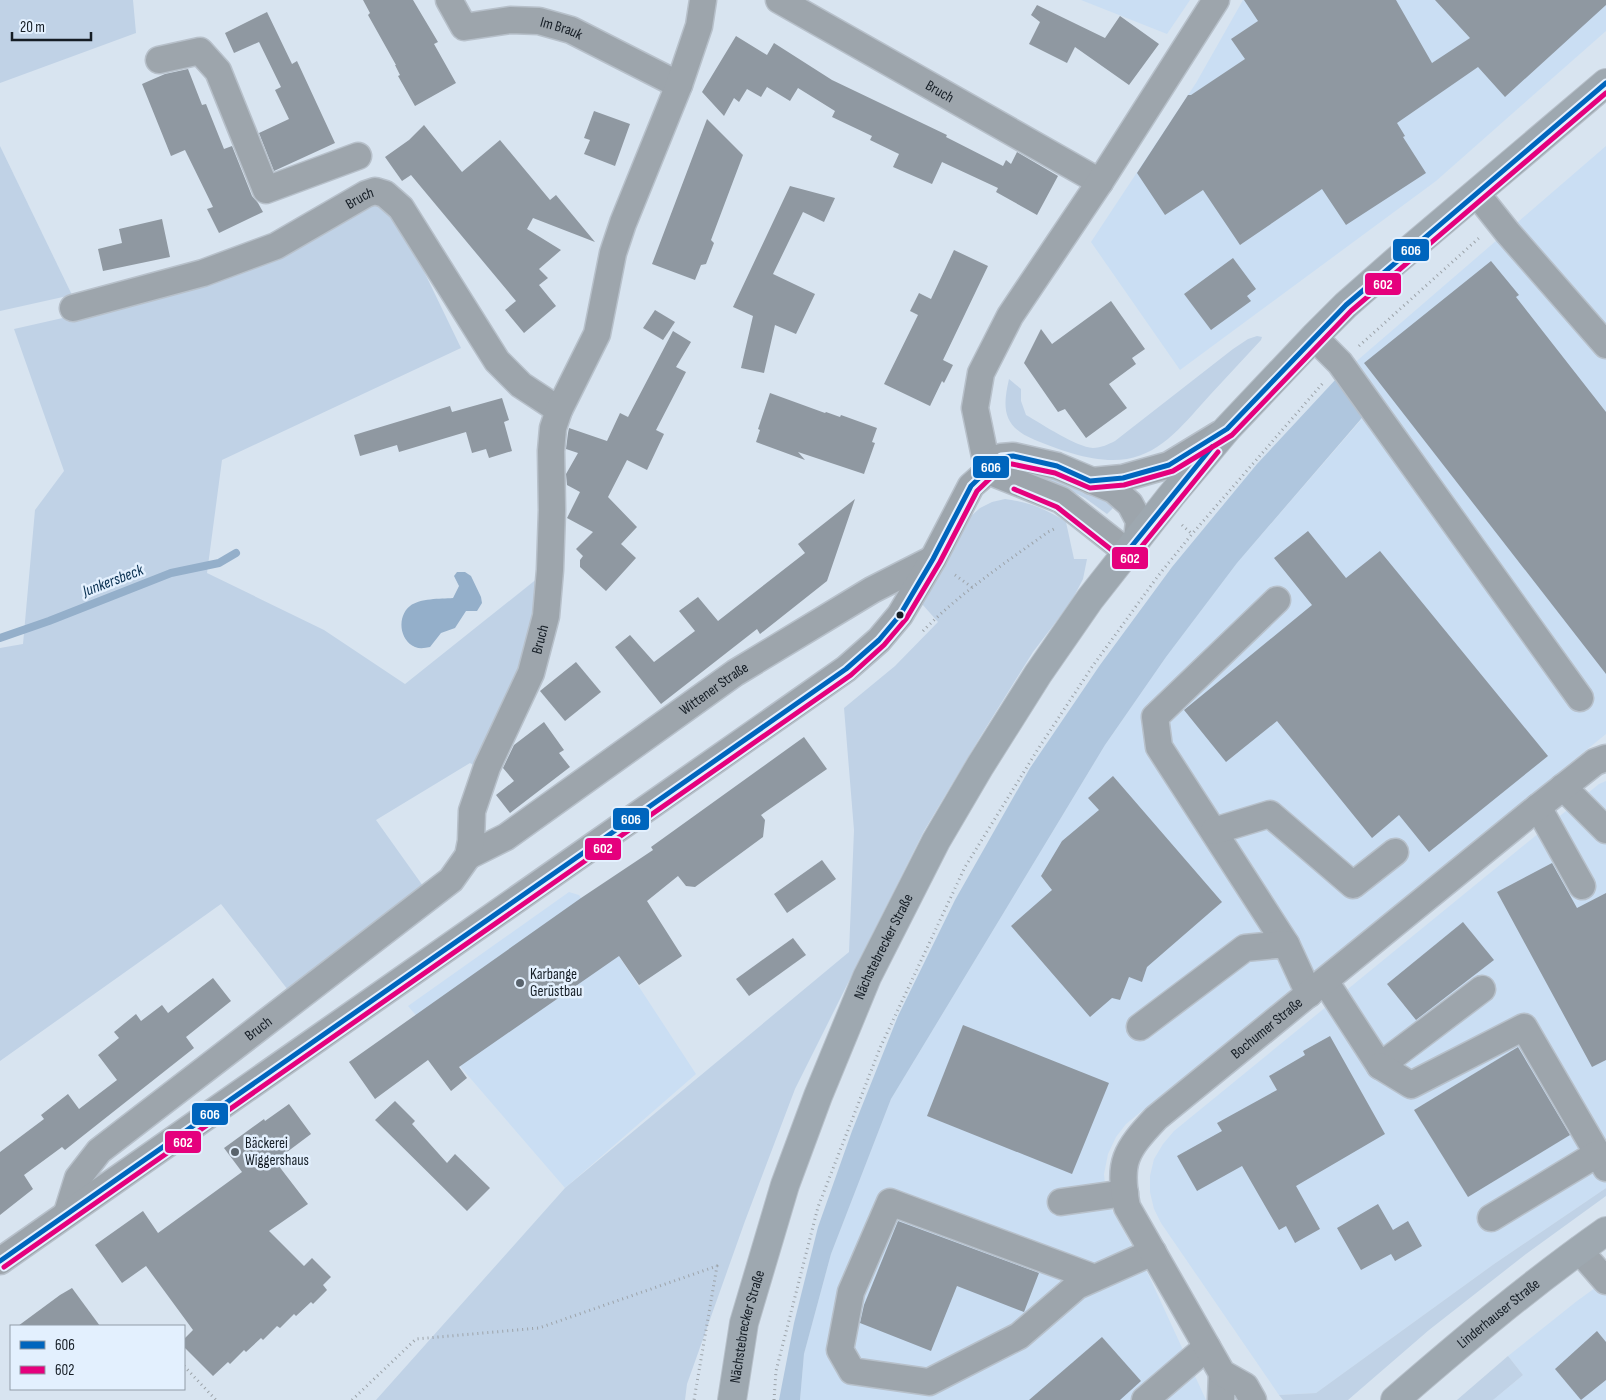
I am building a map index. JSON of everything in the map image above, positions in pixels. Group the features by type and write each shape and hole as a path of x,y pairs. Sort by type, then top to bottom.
{"main road":[{"path":"1132,546 1226,429 1346,304 1606,83"},
{"name":"Nächstebrecker Straße","path":"732,1400 744,1322 785,1186 818,1096 867,977 936,842 980,766 1038,674 1084,607 1132,546"},
{"name":"Linderhauser Straße","path":"1395,1400 1457,1346 1606,1231"}],"street":[{"name":"Im Brauk","path":"449,0 464,27 510,20 539,21 571,30 680,85"},
{"name":"Bruch","path":"67,1213 78,1178 99,1151 451,880 468,856 471,841 472,811 487,767 531,673 546,616 550,570 551,451 553,428 559,410 596,334 614,253 623,223 680,85 699,26 703,0"},
{"name":"Bruch","path":"779,0 1100,182"},
{"path":"988,471 975,408 981,373 1010,316 1100,182 1216,0"},
{"path":"159,60 200,51 218,70 266,190 358,156"},
{"name":"Bruch","path":"73,308 203,273 276,246 366,194 380,192 401,208 497,361 521,385 559,410"},
{"path":"1477,194 1606,345"},
{"path":"1314,337 1340,364 1580,698"},
{"path":"1090,481 1123,478 1169,465 1226,429"},
{"path":"0,1261 846,669 879,640 900,615 933,560 971,486 1001,457 1013,456 1057,466 1114,490 1130,504 1139,521 1132,546 1061,500 988,471"},
{"name":"Wittener Straße","path":"506,837 735,673 872,590 933,560"},
{"path":"1277,600 1155,718 1159,747 1286,944 1317,988 1380,1066 1411,1086 1524,1027 1602,1161 1491,1218"},
{"name":"Bochumer Straße","path":"1222,1373 1128,1207 1123,1175 1126,1155 1140,1135 1156,1118 1538,806 1595,762 1606,758"},
{"path":"1563,787 1606,830"},
{"path":"1538,806 1582,886"},
{"path":"1214,830 1270,814 1353,885 1395,852"},
{"name":"Bruch","path":"468,856 506,837"},
{"path":"1140,1026 1245,948 1286,944"},
{"path":"1380,1066 1482,989"},
{"path":"1061,1202 1125,1193"},
{"path":"1096,1278 890,1202 851,1292 840,1350 852,1372 929,1382 1019,1336 1077,1286 1096,1278 1153,1252"},
{"path":"1579,1250 1606,1282"},
{"path":"1145,1400 1207,1347"},
{"path":"1221,1400 1222,1373 1245,1386 1254,1400"}],"path":[{"path":"774,1400 776,1371 818,1207 880,1048 966,867 1038,749 1092,667 1158,576 1192,534 1340,364 1498,220"},
{"path":"918,636 937,617 1048,532 1057,528 1062,530"},
{"path":"352,1400 416,1339 539,1328 717,1266 694,1400"},
{"path":"185,1367 216,1400"}],"shaded area":[{"path":"0,0 133,0 136,33 0,83"},
{"path":"1081,0 1190,0 1167,34"},
{"path":"1243,0 1606,0 1606,31 1436,181 1180,370 1091,242 1196,83"},
{"path":"0,146 72,295 0,311"},
{"path":"1606,146 1606,734 1126,1124 1116,1137 1108,1154 1104,1174 1106,1193 1112,1210 1149,1276 1206,1400 800,1400 804,1354 831,1254 891,1099 1105,745 1166,657 1237,563 1367,413 1337,378"},
{"path":"381,203 405,232 461,348 222,460 207,573 324,630 405,684 538,578 535,623 525,659 478,768 470,763 376,820 423,886 288,990 221,904 0,1061 0,648 23,644 35,510 64,471 14,329 76,315 358,208"},
{"path":"1257,336 1262,337 1261,340 1183,425 1163,443 1140,456 1127,459 1104,460 1080,456 1024,435 1016,429 1007,416 1006,399 1009,379 1021,389 1021,401 1026,415 1078,444 1093,448 1102,447 1115,441 1233,349 1248,339"},
{"path":"1337,378 1367,412 1237,563 1166,657 1105,745 891,1099 831,1254 804,1354 800,1400 779,1400 794,1323 818,1227 852,1131 898,1016 955,900 1030,768 1100,665 1172,567 1257,464"},
{"path":"1018,462 1099,492 1115,506 1107,514 1085,498 1068,489 1019,469"},
{"path":"1005,499 1037,507 1052,513 1066,522 1074,559 1087,559 1083,579 1071,602 1033,652 924,831 795,1089 745,1221 687,1384 685,1400 376,1400 565,1188 849,952 854,830 844,708 895,666 938,622 922,604 964,525 980,508 992,502"},
{"path":"457,572 465,572 471,576 481,597 482,603 477,611 466,611 455,628 441,633 430,647 421,648 410,644 403,634 402,628 403,616 406,610 414,603 430,599 453,598 459,586 454,576"},
{"path":"1606,781 1606,1188 1494,1264 1316,1393 1279,1395 1161,1223 1154,1209 1150,1192 1150,1176 1154,1159 1174,1131 1599,784"},
{"path":"569,892 579,895 696,1074 565,1188 408,1006"},
{"path":"1606,1188 1606,1196 1526,1254 1429,1330 1348,1400 1283,1400 1279,1395 1316,1393 1494,1264"},
{"path":"1606,1280 1606,1400 1493,1400 1523,1375 1508,1356"},
{"path":"1508,1356 1523,1375 1493,1400 1457,1400"}],"building":[{"path":"363,0 413,0 438,42 434,44 456,83 415,106 398,76 400,75 396,65 368,15 370,13"},
{"path":"1244,0 1396,0 1432,63 1470,38 1435,0 1606,0 1606,5 1505,97 1478,67 1397,123 1405,136 1403,137 1426,173 1346,225 1322,189 1240,245 1203,190 1165,215 1137,173 1188,95 1191,95 1245,59 1231,39 1258,21"},
{"path":"1037,5 1105,38 1120,16 1159,44 1129,85 1075,47 1067,63 1029,44 1040,22 1031,15"},
{"path":"267,12 292,64 297,61 335,143 274,171 259,133 289,119 275,90 281,87 259,42 234,53 225,33"},
{"path":"736,36 767,55 774,43 832,80 947,135 946,137 1003,166 1006,160 1011,164 1017,152 1058,176 1037,215 996,192 998,188 942,162 932,184 893,167 899,154 870,140 872,136 832,117 835,111 798,88 790,101 767,87 761,97 747,89 739,102 734,98 724,116 702,92"},
{"path":"188,69 202,105 206,104 224,149 232,146 252,196 263,212 219,233 207,209 213,207 185,150 171,156 142,84 165,74"},
{"path":"594,111 630,124 615,166 584,154 590,140 584,138"},
{"path":"707,119 743,155 711,240 714,243 706,264 701,265 695,280 652,264"},
{"path":"424,125 462,172 500,140 550,200 556,195 595,242 533,218 527,229 561,250 539,269 548,278 539,285 556,306 524,333 505,310 516,301 411,175 402,181 385,157 409,140"},
{"path":"790,186 835,198 824,222 803,212 773,274 815,294 796,334 775,325 764,373 741,368 753,316 733,307"},
{"path":"162,219 170,257 103,271 98,249 122,243 119,229"},
{"path":"954,250 988,266 943,360 953,365 944,383 942,381 930,406 884,384 918,315 910,311 919,293 931,299"},
{"path":"1233,258 1256,289 1247,296 1251,301 1211,330 1184,294"},
{"path":"1491,261 1519,295 1516,297 1606,412 1606,674 1364,363"},
{"path":"1111,301 1145,349 1132,358 1136,364 1109,384 1127,408 1086,438 1065,409 1058,412 1024,363 1041,329 1052,344"},
{"path":"655,310 675,322 663,340 643,328"},
{"path":"673,331 691,342 676,367 686,372 656,430 664,434 647,470 627,460 608,497 637,527 621,544 636,558 606,591 580,567 580,560 583,556 576,549 593,532 567,518 580,492 567,485 566,474 578,453 566,449 569,428 607,441 620,413 628,417"},
{"path":"770,393 825,413 840,417 841,415 877,428 872,442 875,443 864,474 798,452 805,460 756,442 760,430 758,429"},
{"path":"502,398 509,420 504,422 512,451 489,458 486,449 472,453 466,432 399,452 397,445 360,456 354,435 450,406 452,412"},
{"path":"855,499 827,581 760,634 757,629 661,704 615,647 630,635 654,662 695,631 679,611 698,597 718,621 805,553 798,544"},
{"path":"1308,531 1346,578 1380,551 1548,756 1429,852 1399,815 1372,838 1277,721 1226,762 1184,710 1312,605 1274,558"},
{"path":"576,662 601,692 565,721 540,691"},
{"path":"544,722 564,750 559,753 570,767 510,813 496,795 514,781 503,768 514,745"},
{"path":"804,737 827,769 761,815 765,820 763,837 695,887 686,886 678,876 647,901 682,956 639,985 619,956 459,1067 467,1078 451,1091 428,1060 375,1099 349,1062 581,898 653,850 651,847"},
{"path":"1113,776 1222,902 1147,967 1142,982 1129,977 1120,1000 1112,998 1090,1017 1011,926 1052,890 1041,876 1062,841 1099,810 1088,798"},
{"path":"822,860 836,879 787,913 774,894"},
{"path":"1552,863 1577,908 1606,893 1606,1060 1592,1067 1497,892"},
{"path":"1463,922 1494,960 1416,1020 1387,984"},
{"path":"793,938 806,955 749,996 736,979"},
{"path":"213,978 231,1001 186,1037 194,1048 65,1150 62,1147 24,1175 33,1189 0,1215 0,1152 44,1119 41,1115 68,1094 79,1109 117,1080 98,1055 119,1038 114,1032 136,1014 141,1021 162,1005 168,1013"},
{"path":"963,1025 1109,1083 1072,1174 927,1116"},
{"path":"1330,1036 1385,1134 1296,1186 1320,1229 1295,1243 1286,1226 1279,1230 1242,1166 1197,1191 1177,1156 1222,1131 1217,1123 1277,1090 1269,1076 1305,1055 1303,1051"},
{"path":"1518,1047 1570,1135 1468,1197 1414,1110"},
{"path":"395,1101 415,1121 412,1124 447,1163 455,1154 490,1188 467,1211 375,1120"},
{"path":"289,1104 311,1134 275,1161 308,1204 269,1231 304,1266 312,1258 331,1277 323,1285 327,1290 313,1304 311,1302 296,1316 294,1314 280,1328 277,1326 263,1340 261,1338 246,1352 244,1350 230,1364 228,1362 213,1376 185,1348 185,1338 193,1330 146,1266 122,1283 95,1245 143,1211 158,1233 242,1172 224,1148 264,1119 265,1121"},
{"path":"1378,1204 1393,1230 1408,1221 1422,1246 1395,1261 1391,1254 1361,1270 1337,1228"},
{"path":"898,1221 1039,1273 1024,1312 957,1286 931,1351 860,1323 864,1305"},
{"path":"72,1288 99,1325 19,1325"},
{"path":"1597,1331 1606,1342 1606,1380 1581,1400 1555,1369"},
{"path":"1102,1337 1141,1381 1120,1400 1029,1400"}],"waterway":[{"name":"Junkersbeck","path":"0,638 49,621 171,573 219,563 236,553"}],"transit line":[{"name":"606","path":"0,1261 846,669 879,640 900,615 933,559 971,486 1001,457 1013,456 1057,466 1090,481 1123,478 1169,465 1227,429 1346,305 1606,83"},
{"name":"602","path":"4,1267 851,675 884,645 906,619 940,562 977,491 1005,464 1055,473 1090,488 1124,485 1173,471 1232,435 1351,311 1606,93"},
{"name":"606","path":"1127,552 1212,447"},
{"name":"602","path":"1014,489 1057,507 1122,558 1129,559 1133,557 1218,452"}],"place":[{"name":"Karbange Gerüstbau","path":"520,983"},
{"name":"Bäckerei Wiggershaus","path":"235,1152"}]}
